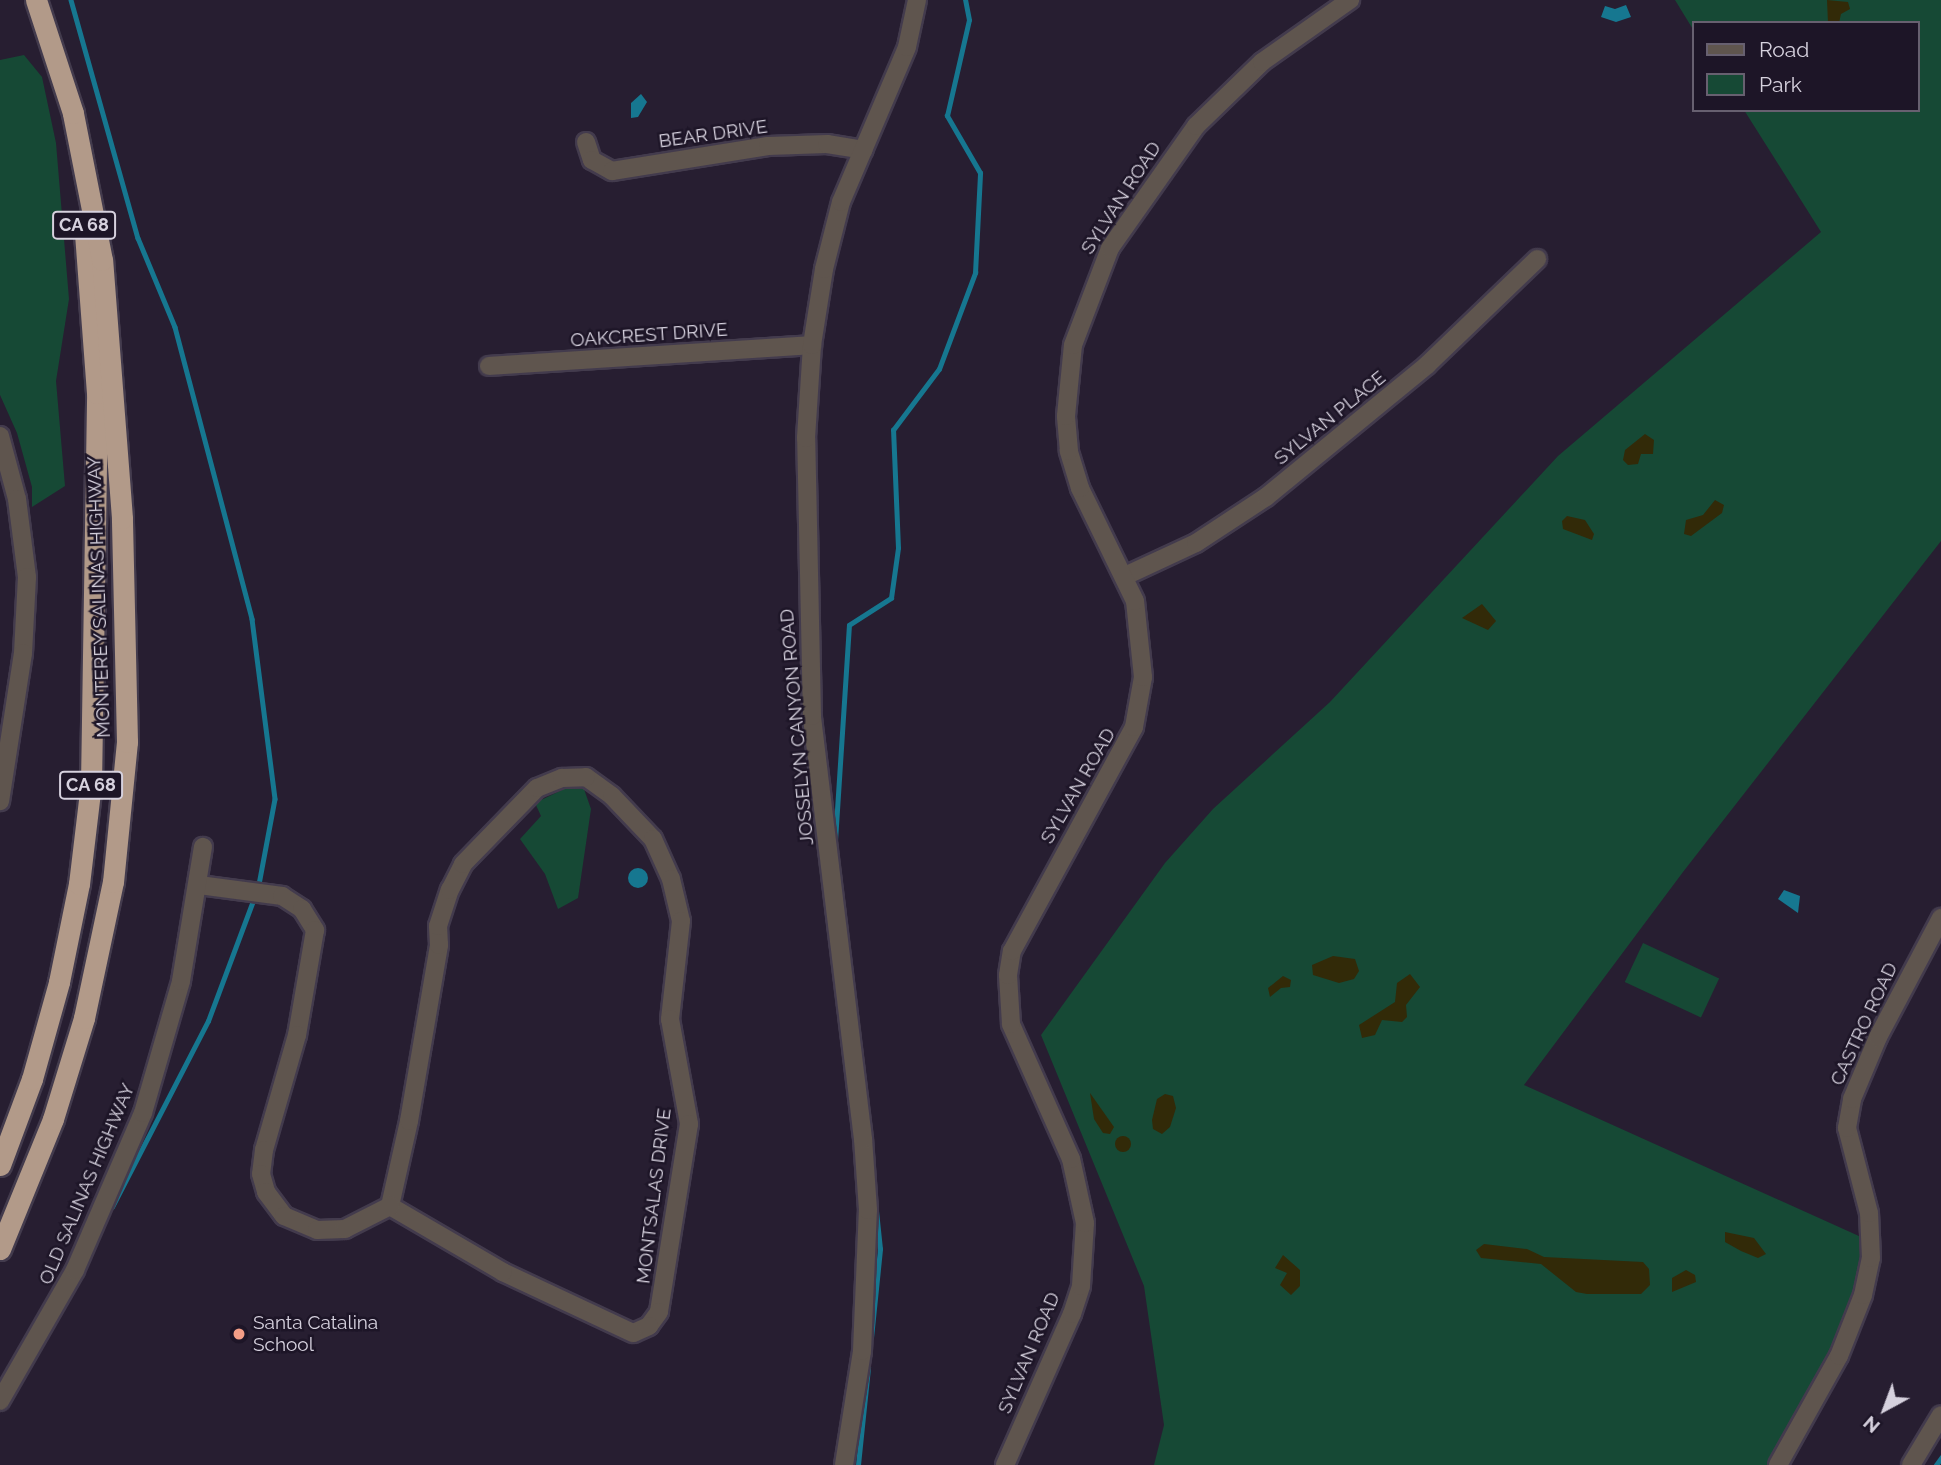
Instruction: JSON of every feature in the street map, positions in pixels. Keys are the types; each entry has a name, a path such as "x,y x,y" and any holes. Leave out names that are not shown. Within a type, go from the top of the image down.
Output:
{"highway":[{"name":"MONTEREY SALINAS HIGHWAY","path":"0,1248 49,1130 84,1018 113,882 126,766 122,519 102,260 76,124 36,0"},
{"name":"MONTEREY SALINAS HIGHWAY","path":"0,1165 38,1058 66,950 84,850 94,737 97,393 81,193 54,58"}],"street":[{"name":"JOSSELYN CANYON ROAD","path":"844,1465 862,1351 867,1209 810,678 804,485 812,345 824,269 841,202 907,47 917,0"},
{"name":"SYLVAN ROAD","path":"1005,1465 1072,1314 1080,1286 1085,1223 1063,1137 1011,1024 1007,975 1012,951 1135,727 1142,690 1139,618 1125,576 1080,488 1069,451 1069,376 1081,315 1110,248 1196,126 1262,62 1350,0"},
{"name":"BEAR DRIVE","path":"586,142 592,160 612,170 768,146 827,144 864,150"},
{"name":"SYLVAN PLACE","path":"1125,576 1196,543 1266,497 1427,365 1537,259"},
{"name":"OAKCREST DRIVE","path":"489,366 812,345"},
{"path":"0,436 18,499 27,577 23,653 0,801"},
{"name":"MONTSALAS DRIVE","path":"562,778 595,781 653,839 671,879 681,921 670,1019 689,1124 659,1312 649,1326 626,1333 503,1272 390,1206 410,1121 438,926 456,876 489,835 537,788 562,778"},
{"name":"OLD SALINAS HIGHWAY","path":"0,1401 60,1301 135,1134 173,1015 199,885 203,847"},
{"path":"199,885 282,896 302,909 315,930 297,1035 261,1162 272,1202 292,1222 331,1231 390,1206"},
{"name":"CASTRO ROAD","path":"1778,1465 1839,1356 1863,1296 1871,1258 1869,1213 1848,1136 1852,1099 1878,1037 1941,918"},
{"path":"1911,1465 1941,1415"}],"green space":[{"path":"1675,0 1941,0 1941,541 1683,872 1524,1085 1870,1241 1863,1295 1778,1465 1154,1465 1164,1425 1144,1286 1041,1035 1165,863 1213,809 1330,702 1558,456 1821,232 1745,112 1920,112 1920,21 1692,21 1692,28"},
{"path":"24,55 42,77 56,143 69,299 56,381 65,486 32,507 32,487 17,433 0,395 0,60"},
{"path":"566,788 584,789 591,809 578,898 558,909 545,874 520,839 541,816 535,803"},
{"path":"1643,943 1719,978 1701,1017 1625,982"}],"sand":[{"path":"1827,0 1848,2 1850,9 1841,14 1839,21 1828,21"},
{"path":"1645,434 1654,440 1653,454 1641,454 1638,464 1628,465 1623,460 1625,450"},
{"path":"1715,500 1724,505 1722,513 1691,536 1684,534 1686,520 1703,515"},
{"path":"1567,516 1585,520 1594,534 1592,540 1563,529 1562,521"},
{"path":"1482,604 1496,621 1488,630 1462,618"},
{"path":"1333,956 1355,959 1359,971 1354,979 1339,983 1313,975 1312,965"},
{"path":"1410,974 1420,987 1406,1005 1407,1017 1402,1022 1382,1020 1375,1035 1362,1038 1359,1025 1395,1002 1397,983"},
{"path":"1283,976 1291,980 1290,987 1281,988 1270,997 1268,988"},
{"path":"1090,1093 1114,1127 1110,1134 1103,1133 1094,1119"},
{"path":"1165,1094 1173,1096 1176,1108 1170,1127 1162,1134 1153,1129 1152,1120 1157,1099"},
{"path":"1120,1136 1126,1136 1131,1144 1129,1150 1120,1152 1115,1147 1115,1141"},
{"path":"1725,1232 1754,1238 1766,1254 1758,1258 1741,1251 1725,1242"},
{"path":"1484,1244 1527,1249 1544,1257 1643,1262 1649,1269 1650,1285 1641,1294 1576,1292 1541,1264 1481,1258 1476,1250"},
{"path":"1283,1255 1300,1270 1300,1286 1291,1295 1280,1285 1287,1273 1275,1268"},
{"path":"1686,1270 1695,1275 1696,1282 1672,1292 1672,1278"}],"water":[{"path":"1626,5 1631,17 1616,22 1601,17 1605,6 1615,9"},
{"path":"641,94 647,102 638,117 631,118 631,103"},
{"path":"638,868 645,871 648,878 645,885 638,888 631,885 628,878 631,871"},
{"path":"1784,890 1800,896 1798,913 1778,899"}],"waterway":[{"path":"71,0 138,238 175,327 252,619 275,799 258,890"},
{"path":"835,841 849,625 891,598 898,548 893,430 939,369 975,273 980,173 947,116 969,20 965,0"},
{"path":"112,1207 208,1021 254,898"},
{"path":"871,1338 880,1249 876,1211"},
{"path":"858,1465 868,1368"},
{"path":"1936,1465 1941,1458"}],"place":[{"name":"Santa Catalina School","path":"239,1334"}]}
